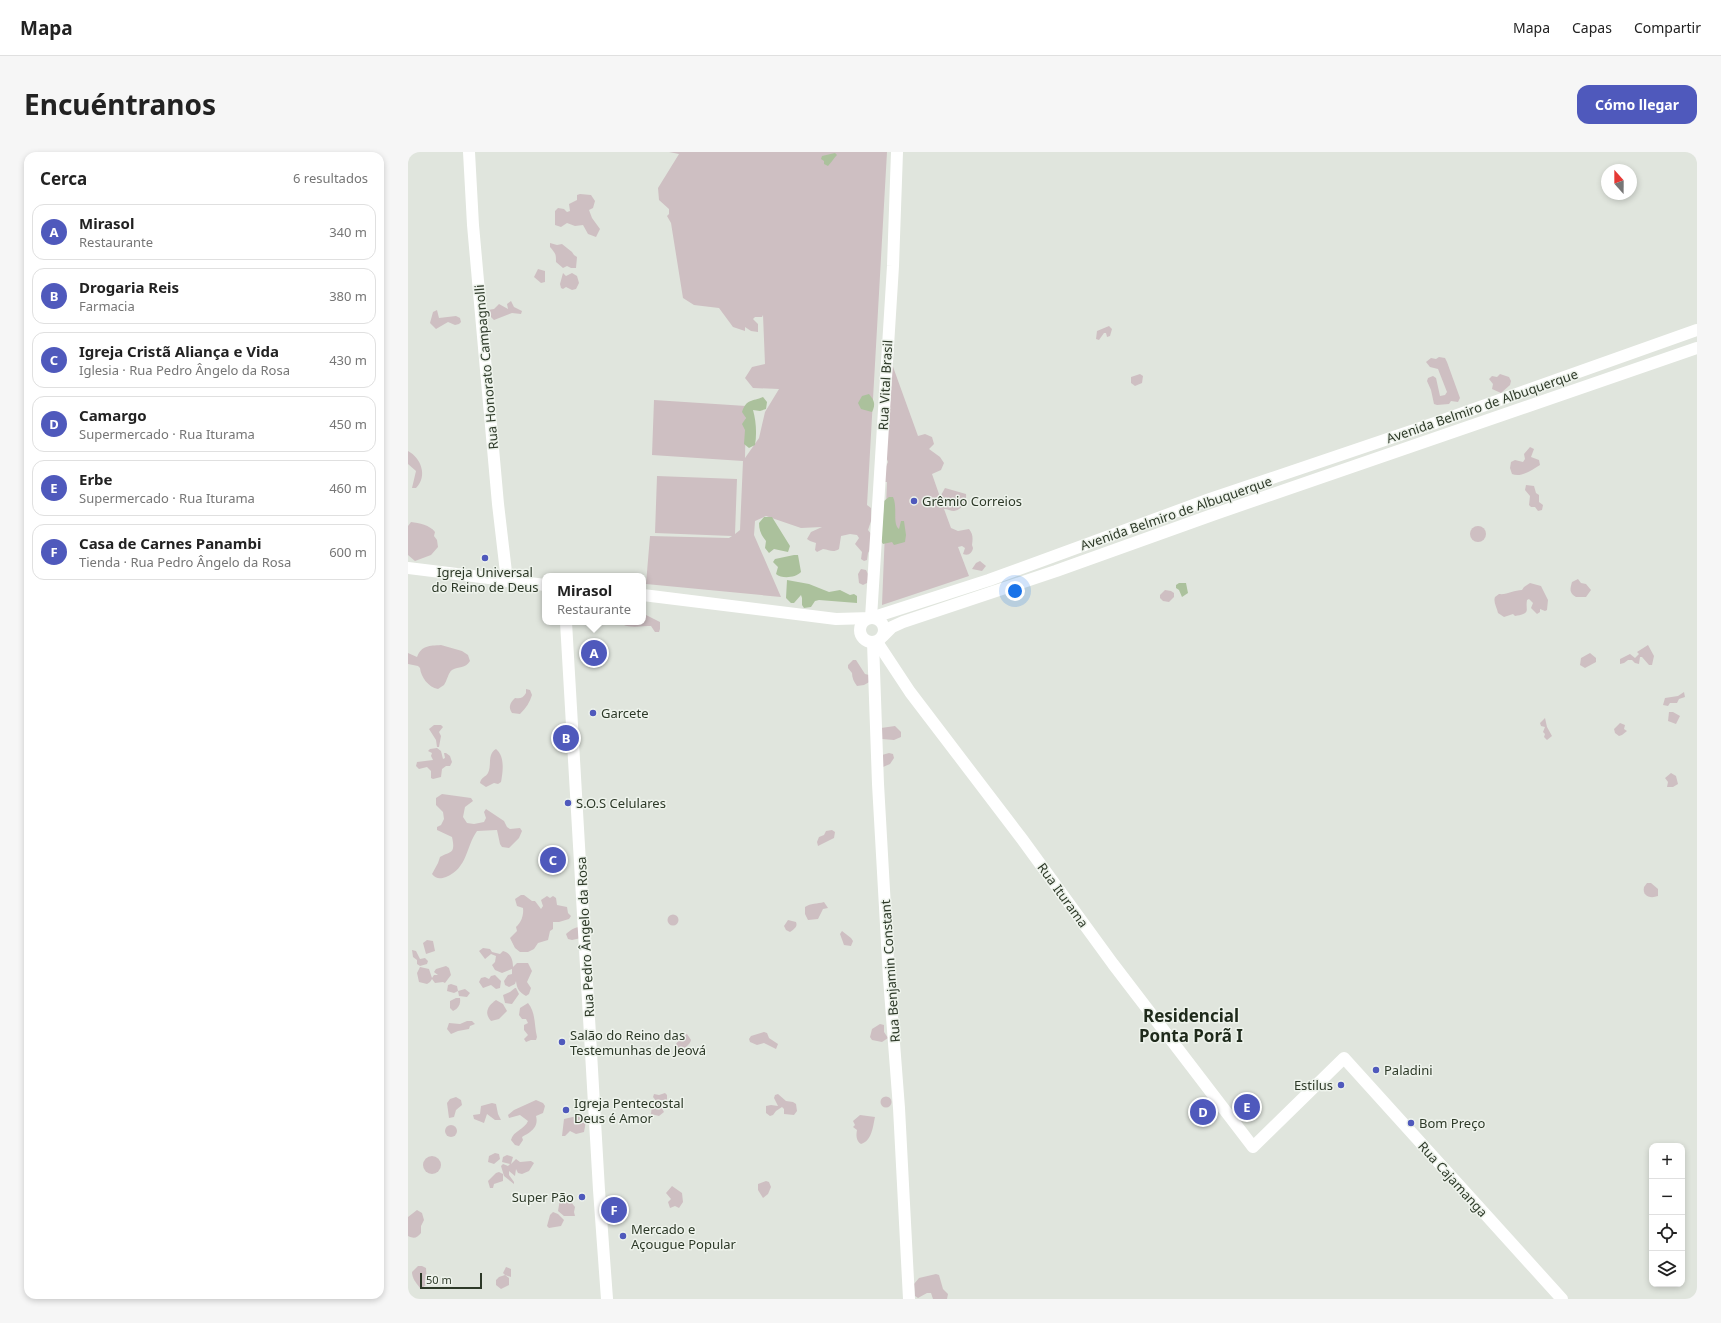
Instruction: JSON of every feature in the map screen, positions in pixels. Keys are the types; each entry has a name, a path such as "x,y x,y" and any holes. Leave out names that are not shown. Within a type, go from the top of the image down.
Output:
{"main road":[{"name":"Rua Honorato Campagnolli","path":"469,152 473,225 498,504 507,581"},
{"name":"Rua Vital Brasil","path":"871,618 893,266 898,152"},
{"name":"Avenida Belmiro de Albuquerque","path":"646,595 836,619 871,618 990,580 1210,499 1432,424 1697,330"},
{"name":"Avenida Belmiro de Albuquerque","path":"878,640 892,628 903,622 1056,571 1697,348"},
{"path":"408,568 542,585"},
{"path":"836,619 869,642 878,640 885,630 882,622 871,618 865,620 861,626 862,636"},
{"name":"Rua Pedro Ângelo da Rosa","path":"566,625 599,1190 607,1299"},
{"name":"Rua Iturama","path":"878,640 910,692 1034,854 1047,875 1073,908 1113,964 1253,1147 1344,1058"},
{"name":"Rua Benjamin Constant","path":"878,640 878,784 886,931 900,1108 909,1299"},
{"name":"Rua Cajamanga","path":"1344,1058 1562,1299"}],"shaded area":[{"path":"669,152 887,152 867,505 871,508 871,521 868,530 872,535 872,546 868,553 867,560 864,561 861,559 862,552 855,544 859,538 857,535 850,534 841,536 839,549 831,551 823,549 817,552 815,550 816,543 807,539 811,532 822,527 801,528 766,516 755,521 754,535 781,597 646,584 650,536 729,538 732,536 655,533 657,476 737,479 735,534 740,530 743,461 652,455 654,400 746,406 745,458 759,438 765,412 779,389 753,388 745,378 752,367 765,364 763,315 762,317 755,317 753,319 758,324 758,332 751,331 745,327 745,331 733,327 719,308 694,305 683,298 671,223 667,216 669,214 669,209 659,200 658,188 679,154"},
{"path":"835,153 837,155 828,166 824,164 824,161 821,159 822,156"},
{"path":"577,195 591,195 595,201 593,208 589,210 592,218 600,229 596,237 588,234 583,225 575,226 567,223 561,227 555,225 555,211 558,208 564,209 567,212 570,211 569,204 577,200"},
{"path":"550,243 557,245 562,244 572,252 577,257 576,268 567,266 563,268 556,262 556,257 550,247"},
{"path":"538,269 545,271 545,282 541,283 534,277"},
{"path":"563,273 566,276 572,273 577,276 579,283 576,289 572,290 566,287 563,289 561,288 560,284"},
{"path":"511,301 514,307 522,311 521,314 512,313 494,320 488,314 488,310 494,309 499,304 508,309 507,304"},
{"path":"437,310 439,318 456,316 460,318 461,322 455,325 448,322 436,329 430,323 433,312"},
{"path":"1109,326 1112,329 1110,336 1107,337 1106,333 1104,333 1099,340 1096,339 1097,331"},
{"path":"1439,357 1445,358 1447,362 1460,398 1458,402 1451,401 1449,404 1434,404 1431,390 1427,381 1428,378 1433,376 1436,378 1440,396 1445,395 1447,392 1438,369 1430,367 1426,362 1431,358 1436,359"},
{"name":"Grêmio Correios","path":"892,364 918,436 925,434 932,437 934,444 929,449 940,457 944,463 941,470 932,474 940,497 945,488 966,494 965,502 962,507 954,511 944,509 951,528 958,531 969,529 973,540 973,548 970,554 965,555 963,554 965,548 962,546 958,547 969,576 882,605 887,482 884,482 882,475 888,462 883,449"},
{"path":"1140,374 1143,376 1142,383 1135,386 1131,383 1131,377"},
{"path":"1500,374 1509,377 1511,381 1510,385 1501,393 1492,389 1493,384 1489,379 1492,376 1497,377"},
{"path":"869,394 874,402 872,412 861,409 858,403 862,396"},
{"path":"763,397 767,402 766,409 760,411 753,410 756,427 756,441 755,445 749,448 744,444 745,430 742,424 746,418 742,412 748,402"},
{"path":"1530,447 1534,449 1531,457 1539,460 1540,465 1523,474 1512,474 1510,468 1511,462 1515,460 1523,462 1525,459 1524,454"},
{"path":"408,451 413,454 421,468 422,478 416,488 412,488 416,471 408,464"},
{"path":"1526,485 1534,486 1536,493 1539,495 1539,502 1543,505 1542,510 1538,511 1535,507 1531,507 1529,505 1530,496 1525,490"},
{"path":"889,497 893,497 897,526 899,529 901,521 904,521 906,535 905,542 894,545 892,542 883,544 881,541 884,501"},
{"path":"764,517 772,517 790,546 788,552 774,549 769,553 765,548 766,541 759,528 759,523"},
{"path":"411,522 424,525 433,530 435,532 434,536 437,540 438,547 431,555 415,561 408,555 408,526"},
{"path":"1475,526 1481,526 1486,531 1484,540 1481,542 1475,542 1470,537 1470,531"},
{"path":"798,555 801,572 795,576 788,577 782,577 776,574 778,567 773,562 775,559"},
{"path":"980,561 986,566 982,571 972,569 976,563"},
{"path":"861,569 866,570 869,576 867,583 863,585 859,583 858,574"},
{"path":"1578,579 1581,583 1586,584 1591,590 1586,597 1576,597 1571,592 1572,582"},
{"path":"787,580 809,584 829,592 840,590 850,595 854,594 857,596 857,603 819,600 815,601 811,607 804,608 802,605 801,595 794,603 791,603 786,598"},
{"path":"1179,583 1186,583 1188,593 1182,597 1179,590 1176,588 1176,585"},
{"path":"1530,583 1541,586 1548,600 1547,610 1545,611 1540,609 1540,612 1537,614 1531,608 1533,603 1529,599 1527,600 1527,611 1524,614 1515,616 1513,614 1504,617 1498,613 1495,597 1499,594 1522,590"},
{"path":"1165,590 1174,593 1174,597 1169,602 1163,601 1160,598 1160,595"},
{"path":"646,615 660,622 659,632 655,632 651,626 624,625 646,625"},
{"path":"441,645 462,651 468,655 470,661 464,666 452,670 449,673 444,685 438,689 431,686 426,681 418,666 408,664 408,653 417,657 424,648"},
{"path":"1648,645 1654,656 1652,665 1649,665 1642,657 1640,657 1639,664 1632,660 1628,660 1620,664 1620,659 1630,654 1635,658 1639,654 1637,652"},
{"path":"1590,653 1596,658 1596,662 1585,668 1580,665 1581,658"},
{"path":"853,660 856,660 865,674 869,675 871,681 864,685 857,686 853,680 852,673 848,668 848,665"},
{"path":"526,689 530,690 532,695 529,703 520,714 512,713 510,709 511,703 515,698 524,696"},
{"path":"1684,692 1685,697 1679,699 1677,703 1670,703 1668,706 1663,705 1665,698 1678,696"},
{"path":"1669,712 1673,712 1680,716 1676,724 1668,721"},
{"path":"1545,718 1547,727 1552,736 1547,740 1544,737 1545,734 1543,732 1545,727 1541,726 1540,723"},
{"path":"1620,723 1625,725 1624,729 1627,731 1619,736 1615,733 1614,729"},
{"path":"434,725 441,725 443,727 439,732 441,736 439,747 437,747 436,740 429,729"},
{"path":"895,726 901,732 901,737 894,740 882,739 881,728"},
{"path":"437,748 441,751 443,759 445,758 444,753 446,753 450,756 452,762 450,766 446,766 442,769 441,777 433,779 431,778 431,771 427,767 419,769 416,766 417,762 433,760 431,756 432,753 428,751 430,749"},
{"path":"496,749 502,760 503,769 501,782 498,784 494,783 486,787 480,783 481,779 488,773 493,751"},
{"path":"889,753 893,754 894,758 890,764 883,767 882,755"},
{"path":"1671,773 1676,776 1678,784 1673,787 1667,787 1668,782 1665,778"},
{"path":"442,794 471,798 473,801 465,807 463,817 467,823 474,824 484,822 486,818 484,812 486,809 504,821 510,829 520,828 522,831 519,838 509,848 502,847 497,830 477,831 459,868 446,877 435,877 432,874 440,857 453,850 452,837 437,830 437,827 441,825 444,819 443,812 436,805 436,798"},
{"path":"832,830 835,832 834,838 818,846 817,842 819,837 824,835 826,831"},
{"path":"1647,883 1651,883 1658,889 1658,896 1650,897 1645,895 1644,887"},
{"path":"521,895 535,901 541,909 543,906 541,900 547,896 550,898 553,896 556,898 557,905 567,907 568,913 571,916 569,919 553,922 553,929 550,931 548,940 538,943 534,949 528,952 520,952 515,948 510,938 517,931 516,927 523,916 523,908 517,906 515,899"},
{"path":"824,902 828,908 823,909 818,919 808,920 805,914 805,907"},
{"path":"673,914 677,916 679,920 677,924 673,926 669,924 667,920 669,916"},
{"path":"788,920 796,922 795,928 790,932 786,930 784,926"},
{"path":"581,927 581,938 572,940 568,939 566,934 574,928"},
{"path":"842,931 853,941 851,946 844,945 840,934"},
{"path":"427,940 433,941 435,951 426,954 423,943"},
{"path":"483,948 490,949 492,952 500,954 503,951 508,953 512,959 513,967 517,963 528,963 532,971 527,982 531,988 529,994 526,996 520,992 516,981 515,984 509,987 505,985 504,981 508,975 512,974 512,969 502,973 495,970 492,965 495,962 496,956 491,954 485,959 479,951"},
{"path":"412,950 416,951 420,959 425,958 428,961 427,964 420,966 417,964 417,960 413,957"},
{"path":"446,966 449,968 451,975 445,983 435,983 432,979 427,984 419,982 417,973 420,967 429,969 432,978 434,975 438,975 434,972 436,969"},
{"path":"495,975 501,981 500,988 496,989 491,985 483,988 479,982 481,978 485,977 489,979 491,976"},
{"path":"451,984 457,986 458,991 454,993 447,991 448,985"},
{"path":"515,988 519,994 512,1004 505,1003 503,995"},
{"path":"465,989 470,993 467,997 459,996 458,991"},
{"path":"460,998 460,1004 458,1008 453,1011 450,1008 450,1001"},
{"path":"496,1000 503,1004 507,1011 499,1019 491,1021 487,1015 487,1012 489,1006"},
{"path":"528,1003 534,1015 537,1037 536,1040 526,1042 524,1039 528,1035 524,1030 524,1025 528,1023 526,1019 522,1019 519,1015 520,1008"},
{"path":"467,1021 472,1021 475,1024 470,1026 469,1029 451,1034 447,1029 449,1023 460,1024"},
{"path":"880,1024 884,1025 884,1032 888,1038 882,1042 872,1040 870,1037 872,1029"},
{"path":"764,1032 767,1033 769,1038 778,1044 776,1049 764,1043 757,1045 750,1042 749,1039 751,1036"},
{"path":"687,1034 691,1040 689,1044 679,1049 676,1044 683,1035"},
{"path":"665,1093 667,1095 667,1100 660,1100 659,1103 664,1112 659,1116 651,1114 652,1105 657,1102 653,1097 654,1094 659,1095"},
{"path":"778,1094 786,1101 796,1104 797,1111 794,1115 784,1114 784,1109 782,1107 773,1115 770,1116 766,1113 766,1106 778,1106 774,1098 775,1095"},
{"path":"886,1096 890,1098 892,1102 890,1106 886,1108 882,1106 880,1102 882,1098"},
{"path":"456,1097 461,1100 462,1105 456,1110 454,1117 449,1118 447,1103 450,1099"},
{"path":"536,1100 543,1103 545,1106 543,1113 536,1116 537,1120 534,1129 522,1137 523,1140 519,1146 515,1145 511,1140 512,1137 528,1121 520,1115 509,1118 508,1115 514,1110"},
{"path":"492,1103 496,1104 501,1120 495,1120 487,1114 484,1123 474,1119 473,1115 480,1114 481,1106"},
{"path":"860,1115 875,1117 870,1137 861,1144 857,1138 857,1130 853,1127 855,1125 853,1121"},
{"path":"583,1116 585,1120 584,1132 576,1134 570,1131 565,1136 562,1136 564,1119"},
{"path":"449,1125 453,1125 457,1131 453,1137 449,1137 445,1133 445,1129"},
{"path":"495,1153 499,1154 500,1159 494,1164 488,1162 489,1156"},
{"path":"507,1155 513,1157 511,1164 516,1159 520,1162 531,1161 534,1163 529,1171 522,1174 518,1173 516,1169 515,1176 509,1171 509,1175 514,1184 504,1176 501,1166 503,1164 508,1166 510,1164 502,1162 503,1157"},
{"path":"432,1156 438,1159 441,1165 438,1171 432,1174 426,1171 423,1165 426,1159"},
{"path":"499,1172 503,1174 503,1181 494,1184 493,1188 490,1188 488,1181"},
{"path":"766,1181 769,1182 771,1187 768,1194 763,1198 758,1190 758,1184"},
{"path":"672,1186 682,1193 683,1202 679,1208 675,1206 670,1208 668,1202 671,1199 666,1193"},
{"path":"560,1192 566,1193 564,1196 575,1207 575,1216 564,1216 558,1211 560,1199 558,1195"},
{"path":"417,1210 422,1213 424,1220 421,1226 421,1233 417,1237 412,1238 408,1236 408,1217"},
{"path":"553,1212 558,1214 564,1220 561,1226 549,1228 547,1226 550,1215"},
{"path":"418,1266 426,1268 427,1284 422,1288 420,1288 417,1284 412,1274"},
{"path":"506,1267 511,1269 511,1277 503,1273"},
{"path":"936,1274 939,1275 943,1289 948,1294 947,1299 933,1299 931,1293 927,1293 918,1298 915,1296 914,1284 919,1278"},
{"path":"505,1275 509,1278 509,1285 501,1289 496,1285 496,1280"}],"place":[{"name":"Grêmio Correios","path":"914,501"},
{"name":"Igreja Universal do Reino de Deus","path":"485,558"},
{"name":"Mirasol","path":"594,653"},
{"name":"Garcete","path":"593,713"},
{"name":"Drogaria Reis","path":"566,738"},
{"name":"S.O.S Celulares","path":"568,803"},
{"name":"Igreja Cristã Aliança e Vida","path":"553,860"},
{"name":"Salão do Reino das Testemunhas de Jeová","path":"562,1042"},
{"name":"Paladini","path":"1376,1070"},
{"name":"Estilus","path":"1341,1085"},
{"name":"Erbe","path":"1247,1107"},
{"name":"Igreja Pentecostal Deus é Amor","path":"566,1110"},
{"name":"Camargo","path":"1203,1112"},
{"name":"Bom Preço","path":"1411,1123"},
{"name":"Super Pão","path":"582,1197"},
{"name":"Casa de Carnes Panambi","path":"614,1210"},
{"name":"Mercado e Açougue Popular","path":"623,1236"}],"district":[{"name":"Residencial Ponta Porã I","path":"1191,1026"}]}
